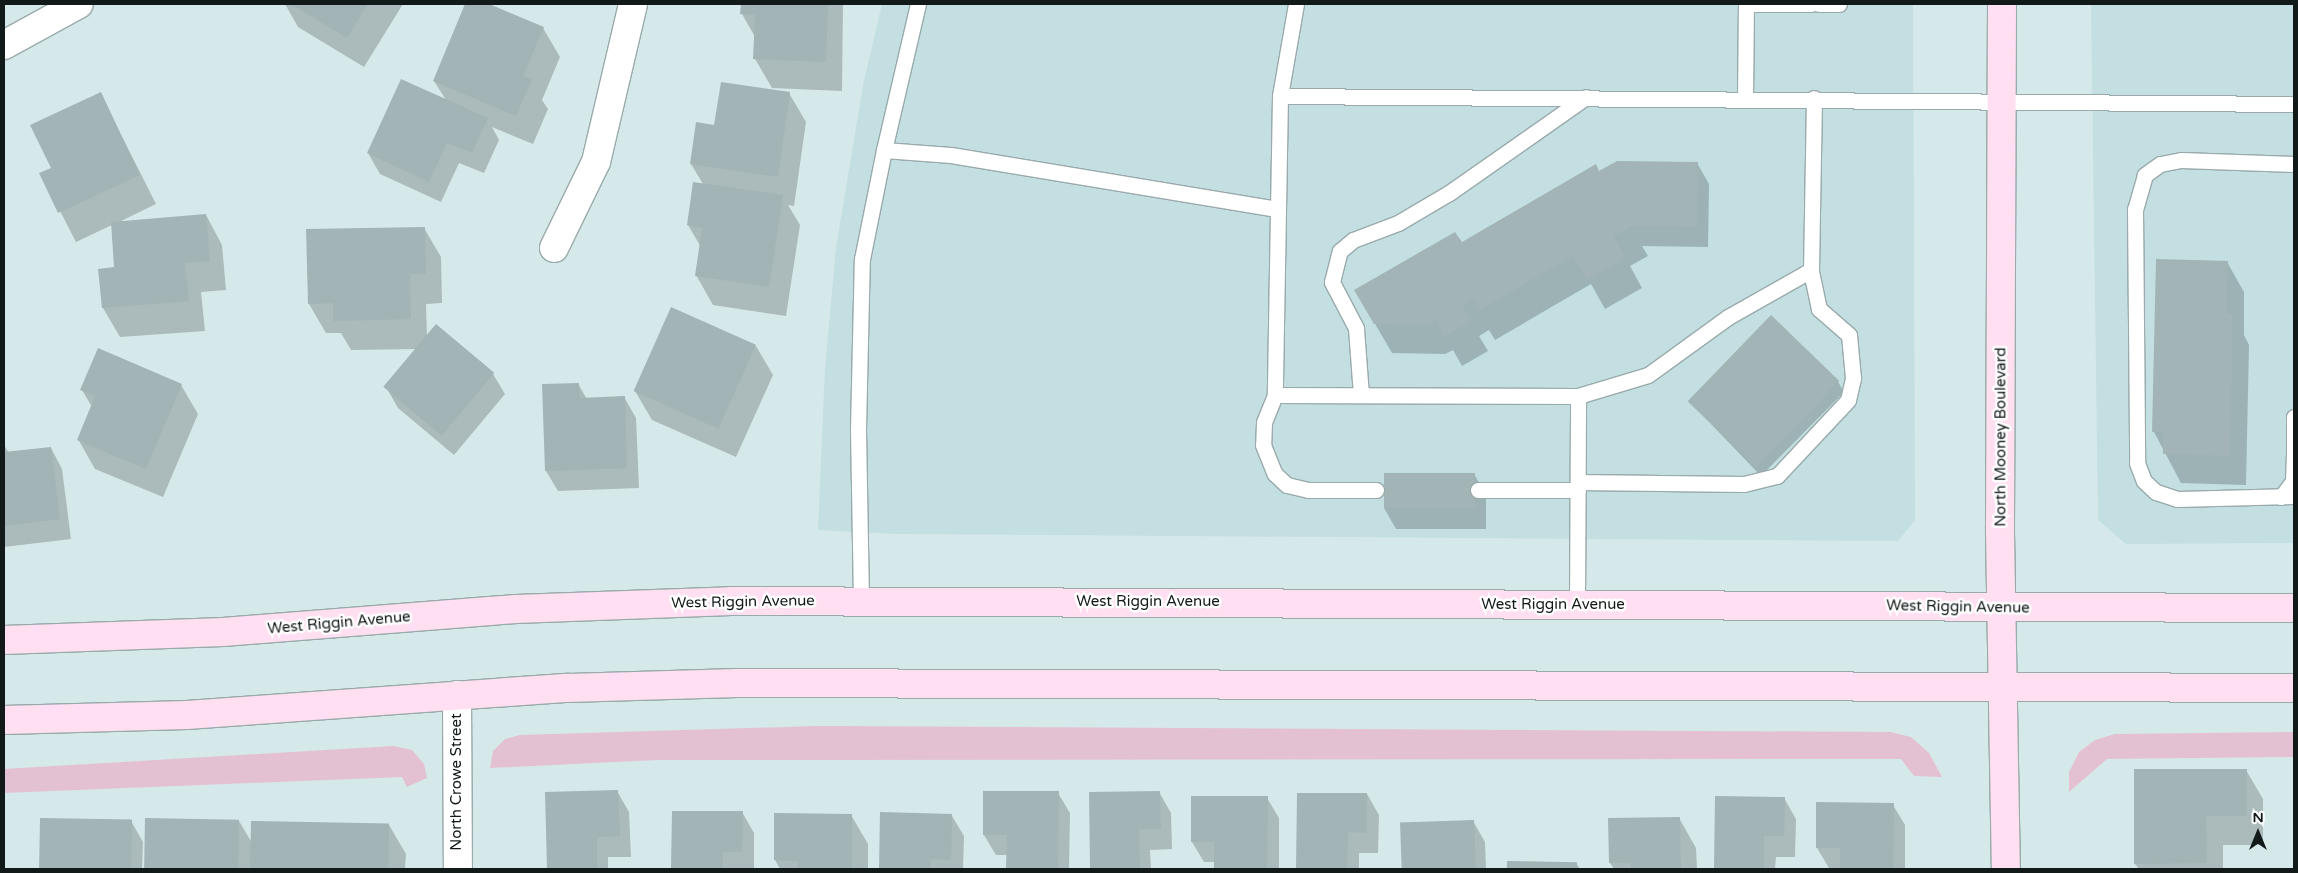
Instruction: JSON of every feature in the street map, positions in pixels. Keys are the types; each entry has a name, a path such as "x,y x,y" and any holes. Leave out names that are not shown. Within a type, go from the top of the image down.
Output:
{"main road":[{"name":"North Mooney Boulevard","path":"2002,4 2002,608 2006,869"},
{"name":"West Riggin Avenue","path":"4,640 223,632 604,605 862,601 2294,608"},
{"path":"4,720 187,715 457,696 737,683 2003,685 2294,688"}],"street":[{"path":"4,45 79,4"},
{"path":"554,248 596,162 633,4"},
{"name":"North Crowe Street","path":"457,696 458,869"}],"lane":[{"path":"862,601 858,429 862,259 884,150 918,4"},
{"path":"1296,4 1280,96 1276,209 1275,395 1264,422 1264,445 1275,474 1287,485 1308,490 1376,490"},
{"path":"1745,98 1746,4"},
{"path":"1752,4 1811,4"},
{"path":"1819,4 1839,4"},
{"path":"1280,96 1814,98 2294,104"},
{"path":"1361,395 1356,328 1332,282 1340,250 1353,240 1398,223 1449,193 1586,97"},
{"path":"1478,490 1578,486 1744,484 1777,476 1848,400 1853,378 1848,335 1819,309 1811,270 1814,98"},
{"path":"884,150 952,155 1276,209"},
{"path":"2294,164 2181,160 2160,164 2146,175 2135,209 2137,463 2144,481 2156,492 2177,499 2288,497 2293,481 2294,417"},
{"path":"1275,395 1578,396 1648,375 1728,317 1811,270"},
{"path":"1577,605 1578,396"}],"shaded area":[{"path":"882,4 1913,4 1915,520 1898,541 895,534 818,530 825,369 836,247 863,85"},
{"path":"2091,4 2294,4 2294,543 2126,544 2098,520"},
{"path":"817,726 1890,732 1911,737 1929,753 1942,777 1914,776 1901,759 657,760 490,768 493,751 505,739 520,735"},
{"path":"2294,732 2294,757 2107,759 2069,792 2069,772 2079,752 2095,740 2115,734"},
{"path":"393,746 412,750 424,764 427,778 407,787 402,777 4,793 4,769"}],"building":[{"path":"291,4 368,4 347,38"},
{"path":"465,4 489,4 544,27 523,76 532,79 516,116 433,81"},
{"path":"741,4 828,4 826,62 753,59 755,15 740,14"},
{"path":"401,79 488,118 472,153 447,143 429,182 367,153"},
{"path":"721,82 790,92 778,177 690,164 696,122 714,125"},
{"path":"101,92 140,175 58,213 39,173 51,168 30,125"},
{"path":"1617,161 1698,162 1697,227 1632,226 1614,236 1626,258 1587,280 1573,256 1477,312 1474,299 1463,306 1472,321 1444,337 1435,321 1428,325 1374,324 1354,290 1455,232 1462,242 1596,164 1599,171"},
{"path":"693,182 783,195 769,287 695,276 702,228 687,225"},
{"path":"206,214 210,261 185,263 189,301 102,308 98,269 114,267 111,222"},
{"path":"425,227 426,274 410,274 411,319 333,321 333,303 308,304 306,229"},
{"path":"2156,259 2228,261 2227,314 2233,314 2230,456 2163,454 2163,432 2152,432"},
{"path":"671,307 756,345 719,429 634,391"},
{"path":"1771,315 1839,381 1756,467 1688,401"},
{"path":"436,324 494,373 442,436 383,387"},
{"path":"98,348 182,384 146,469 77,440 95,396 80,390"},
{"path":"579,383 580,398 625,396 627,468 545,471 542,384"},
{"path":"51,447 60,519 4,526 4,452"},
{"path":"1384,473 1475,473 1475,508 1384,508"},
{"path":"2134,769 2247,769 2247,816 2206,816 2207,863 2134,864"},
{"path":"618,790 620,836 597,837 597,869 547,869 545,792"},
{"path":"983,791 1059,791 1058,869 1006,869 1007,835 983,835"},
{"path":"1160,791 1161,829 1139,829 1140,869 1090,869 1089,792"},
{"path":"1297,793 1367,793 1367,833 1348,832 1347,869 1296,869"},
{"path":"1191,796 1268,796 1267,869 1214,869 1214,842 1191,842"},
{"path":"1715,796 1785,797 1784,836 1764,836 1764,869 1714,869"},
{"path":"1816,802 1894,803 1893,869 1840,869 1840,848 1816,848"},
{"path":"672,811 743,811 742,852 723,852 723,869 671,869"},
{"path":"880,812 952,814 951,860 931,859 930,869 879,869"},
{"path":"774,813 852,814 852,869 797,869 798,861 774,860"},
{"path":"1680,817 1681,869 1631,869 1631,863 1609,863 1608,818"},
{"path":"40,818 132,820 131,869 39,869"},
{"path":"145,818 239,820 238,869 144,868"},
{"path":"1474,820 1476,869 1402,869 1400,823"},
{"path":"251,821 389,823 388,869 250,869"},
{"path":"1507,861 1577,862 1577,869 1507,869"}]}
